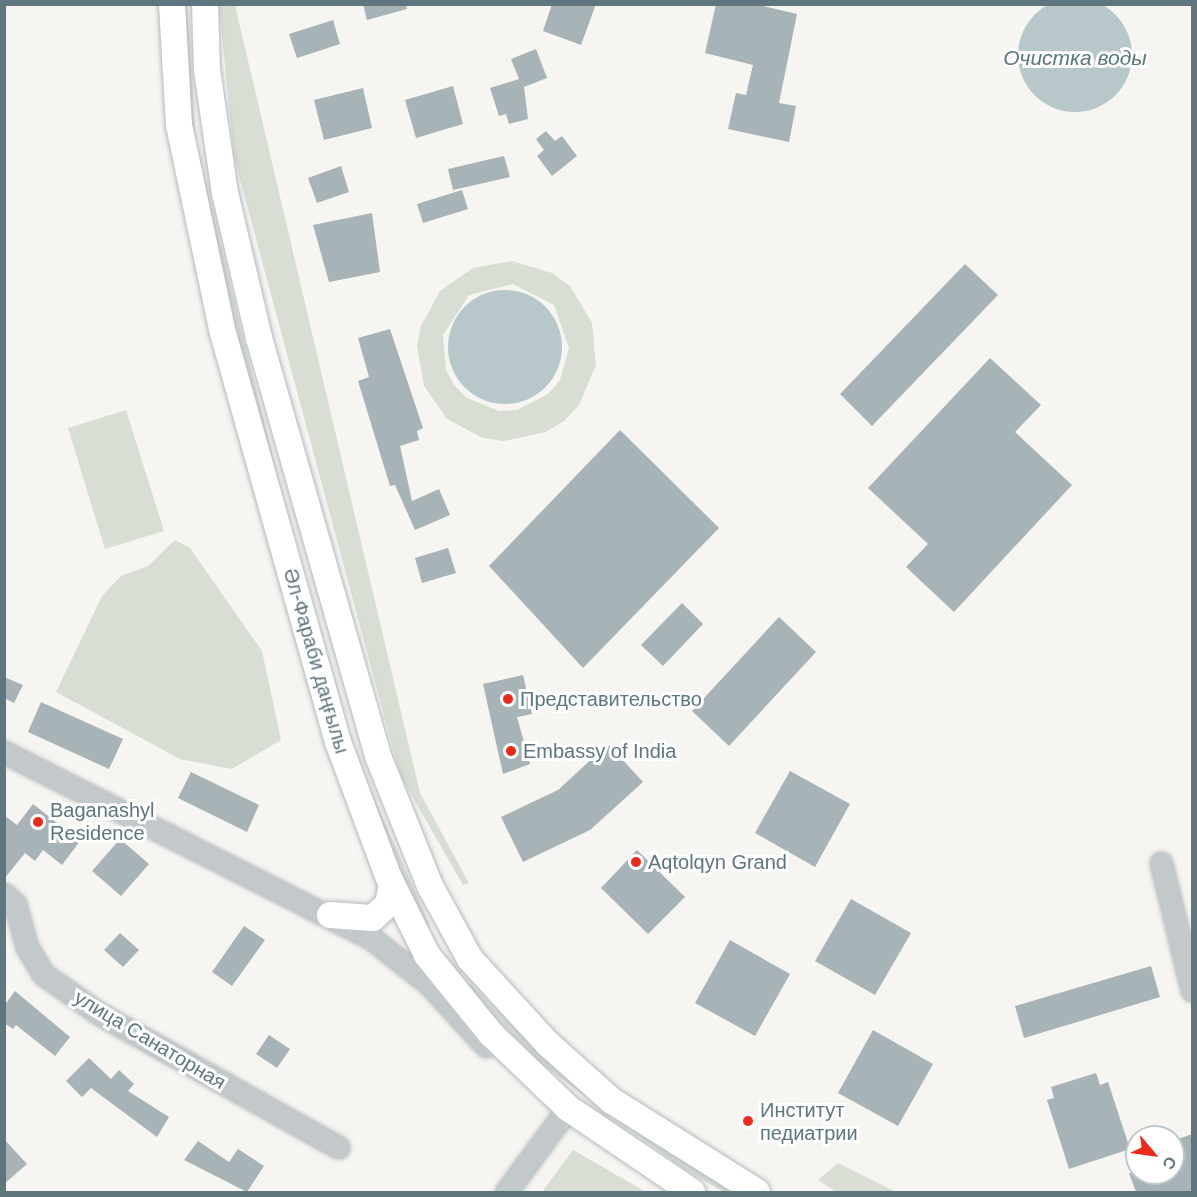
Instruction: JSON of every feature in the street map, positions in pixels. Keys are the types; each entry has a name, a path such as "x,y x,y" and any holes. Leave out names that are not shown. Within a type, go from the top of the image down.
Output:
{"main road":[{"name":"Әл-Фараби даңғылы","path":"172,4 179,125 224,333 338,742 392,884 449,988 568,1108 692,1192"},
{"path":"205,4 207,70 225,193 257,327 358,690 406,831 449,923 500,996 612,1101 757,1192"},
{"path":"330,915 373,918 388,904 392,884"}],"street":[{"path":"4,752 330,915 398,956 487,1047 568,1108 506,1192"},
{"path":"1161,862 1192,990"},
{"name":"улица Санаторная","path":"4,894 15,904 27,947 43,974 100,1014 338,1147"}],"shaded area":[{"path":"178,5 187,5 196,146 300,566 356,757 430,925 425,929 349,758 253,420 188,149"},
{"path":"219,5 235,5 420,793 469,883 463,885 400,775 234,157"},
{"path":"512,261 552,273 570,286 592,323 596,365 579,405 564,421 546,432 504,441 483,438 447,419 424,386 417,346 421,326 440,291 473,268","holes":["513,284 554,305 569,348 560,380 548,394 517,410 499,411 467,398 454,385 446,370 443,335 469,295"]},
{"path":"126,410 164,531 105,549 68,428"},
{"path":"175,540 190,548 262,651 281,740 232,769 180,759 56,692 102,596 121,576 148,566"},
{"path":"471,984 549,1062 683,1161 736,1192 724,1192 681,1167 543,1065 464,987"},
{"path":"573,1150 646,1192 542,1192"},
{"path":"838,1163 896,1192 836,1192 818,1180"}],"water":[{"name":"Очистка воды","path":"1075,-2 1097,2 1116,14 1128,33 1132,55 1128,77 1116,96 1097,108 1075,112 1053,108 1034,96 1022,77 1018,55 1022,33 1034,14 1053,2"},
{"path":"505,290 527,294 546,306 558,325 562,347 558,369 546,388 527,400 505,404 483,400 464,388 452,369 448,347 452,325 464,306 483,294"}],"building":[{"path":"363,4 406,4 407,9 367,20"},
{"path":"552,4 596,4 581,45 543,31"},
{"path":"716,4 754,4 797,14 779,103 796,106 789,142 728,129 736,93 746,95 753,65 705,53"},
{"path":"333,20 340,44 297,58 289,34"},
{"path":"536,49 547,78 524,87 528,119 509,124 506,114 499,116 490,88 519,79 511,59"},
{"path":"453,86 463,124 416,138 405,100"},
{"path":"363,88 372,128 324,140 314,100"},
{"path":"546,131 555,141 562,136 577,156 552,176 537,156 544,150 536,139"},
{"path":"504,156 510,177 453,190 448,169"},
{"path":"341,166 349,192 317,203 308,178"},
{"path":"462,190 468,209 423,223 417,204"},
{"path":"372,213 380,272 329,282 313,225"},
{"path":"965,264 998,295 872,426 840,394"},
{"path":"390,329 423,428 417,431 419,440 400,446 412,501 439,489 450,515 415,530 395,485 390,486 358,381 369,377 358,338"},
{"path":"990,358 1041,405 1015,432 1072,485 954,612 906,567 928,544 868,488"},
{"path":"620,430 719,528 583,668 489,566"},
{"path":"448,548 456,573 422,583 415,558"},
{"path":"682,603 703,624 663,666 641,645"},
{"path":"779,617 816,652 729,746 692,711"},
{"path":"523,675 532,714 517,717 530,764 503,774 483,684"},
{"path":"4,677 23,685 14,703 4,698"},
{"path":"41,702 123,739 109,769 28,732"},
{"path":"608,744 643,782 590,830 523,862 501,817 558,790"},
{"path":"790,771 850,804 815,867 755,833"},
{"path":"191,772 259,805 247,832 178,798"},
{"name":"Baganashyl Residence","path":"33,804 80,841 62,865 43,850 35,861 25,853 4,879 4,815 17,825"},
{"path":"120,839 149,864 121,896 92,871"},
{"path":"637,850 685,897 648,934 601,888"},
{"path":"851,899 911,933 875,995 815,961"},
{"path":"244,926 265,940 232,986 212,972"},
{"path":"120,933 139,950 123,967 104,950"},
{"path":"730,940 790,974 755,1036 695,1003"},
{"path":"1151,966 1160,997 1024,1038 1015,1006"},
{"path":"15,991 70,1037 55,1056 16,1025 13,1029 4,1023 4,1006"},
{"path":"873,1030 933,1064 898,1126 838,1093"},
{"path":"269,1035 290,1049 277,1068 256,1054"},
{"path":"89,1058 111,1079 119,1070 134,1084 128,1091 169,1117 157,1137 91,1088 82,1097 66,1081"},
{"path":"1096,1073 1100,1085 1108,1082 1125,1134 1125,1151 1069,1169 1047,1100 1054,1098 1051,1087"},
{"path":"1192,1134 1192,1192 1136,1192 1133,1185 1185,1185 1185,1137"},
{"path":"4,1139 27,1164 4,1184"},
{"path":"198,1141 229,1162 238,1149 264,1166 247,1192 184,1160"}],"place":[{"name":"Представительство","path":"508,699"},
{"name":"Embassy of India","path":"511,751"},
{"name":"Baganashyl Residence","path":"38,822"},
{"name":"Aqtolqyn Grand","path":"636,862"},
{"name":"Институт педиатрии","path":"748,1121"}]}
